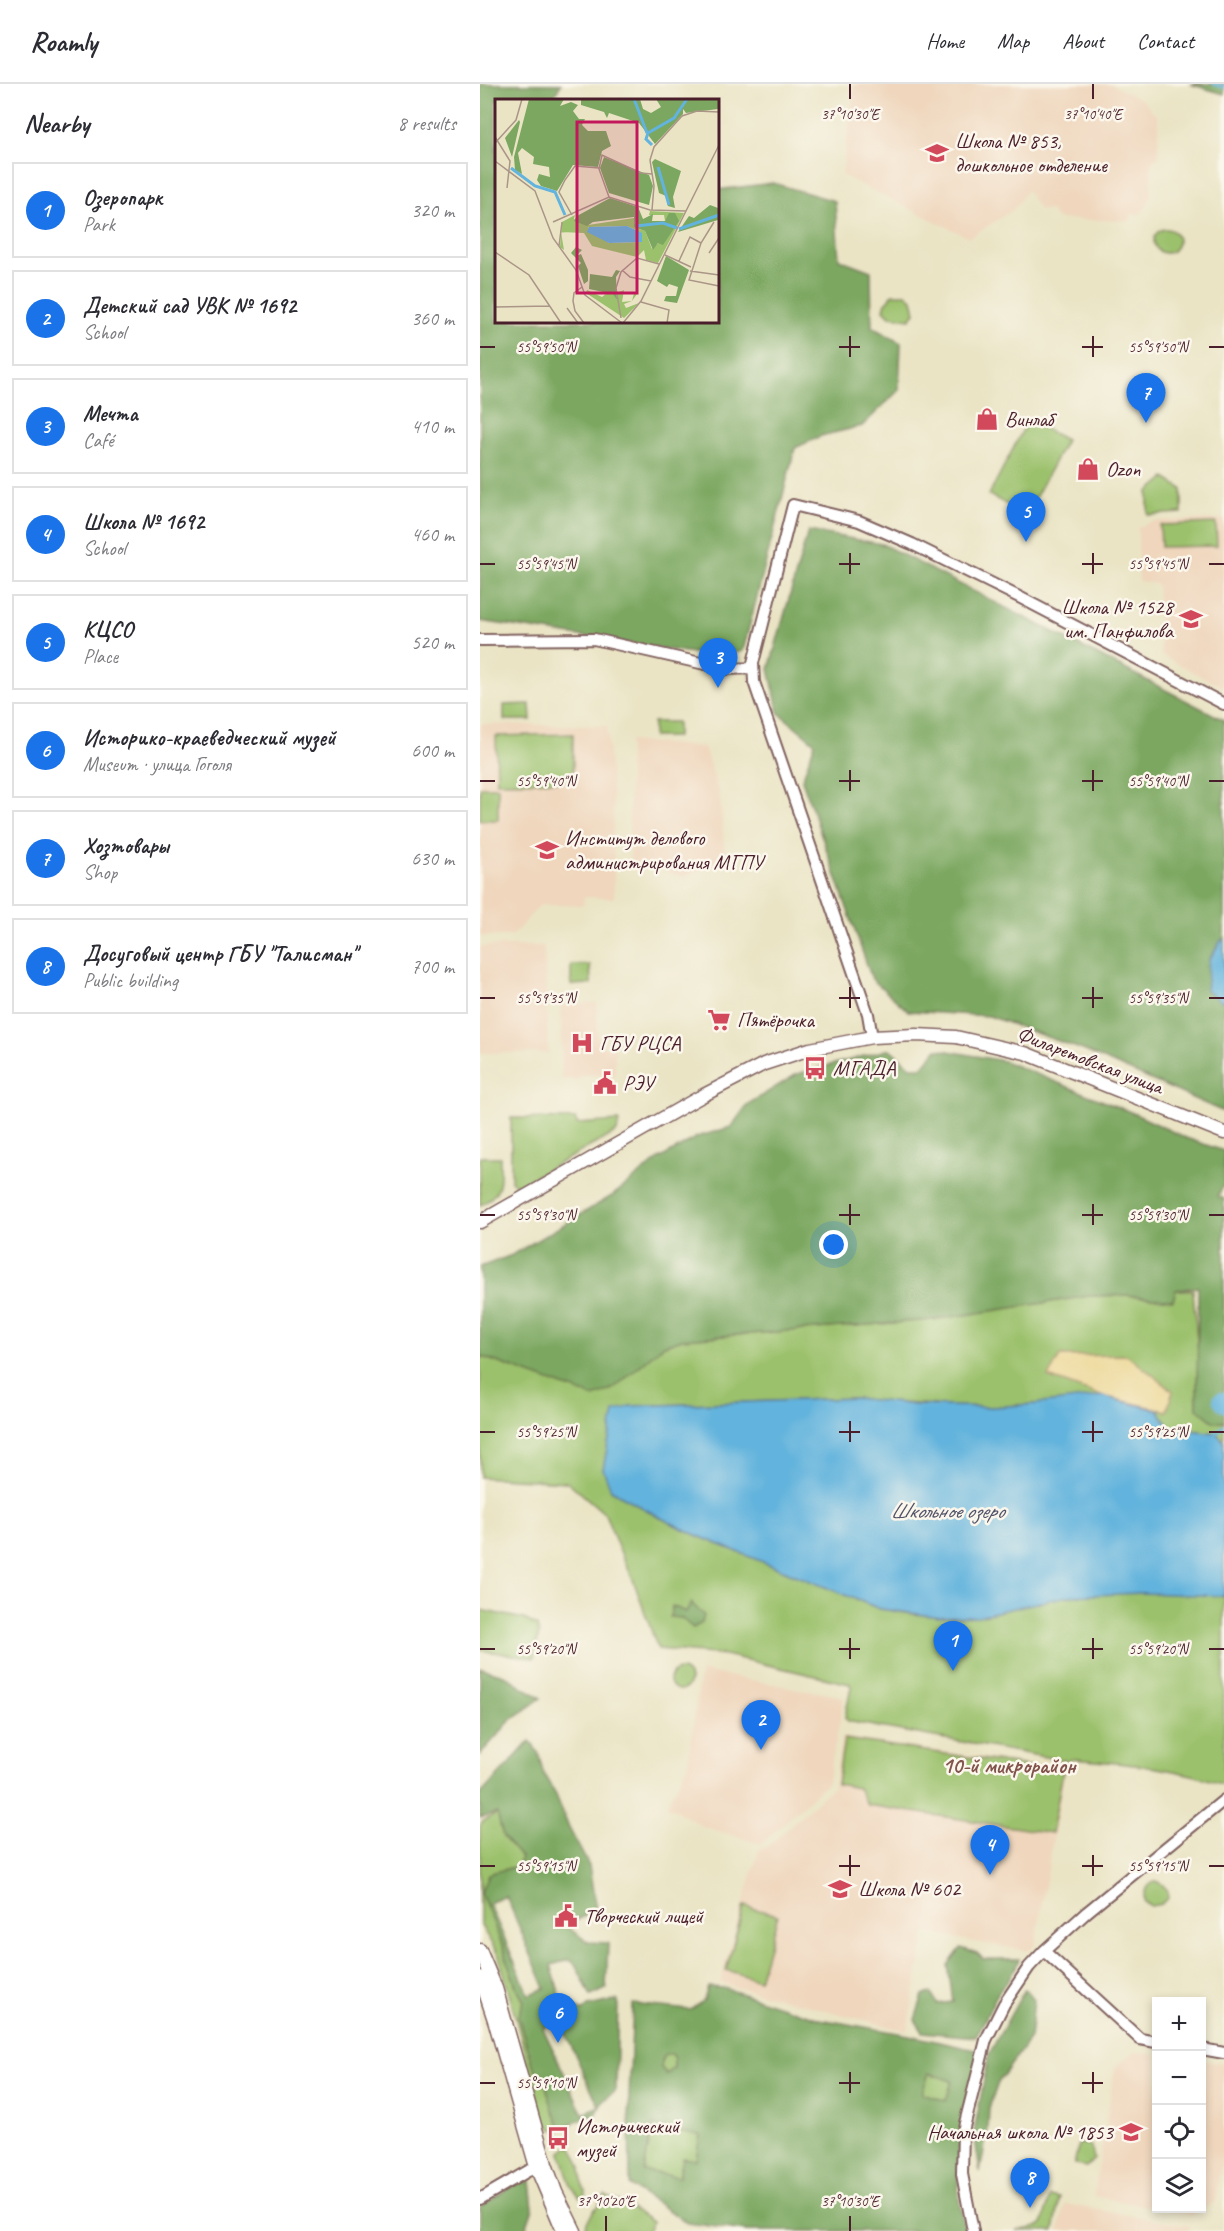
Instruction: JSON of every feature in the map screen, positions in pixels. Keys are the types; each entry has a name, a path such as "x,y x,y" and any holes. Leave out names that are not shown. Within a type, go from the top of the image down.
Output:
{"street":[{"path":"872,1037 868,1014 754,682 753,668 793,505 859,521 912,544 1224,704"},
{"path":"480,640 594,639 727,669 753,668"},
{"name":"Филаретовская улица","path":"480,1222 699,1097 764,1064 810,1049 872,1037 916,1035 956,1037 1025,1053 1224,1133"},
{"path":"973,2231 962,2174 963,2131 986,2040 1004,2004 1029,1967 1044,1951 1087,1912 1224,1800"},
{"path":"480,1950 496,1988 541,2165 575,2231"},
{"path":"1044,1951 1140,2039 1152,2041"},
{"path":"480,1977 563,2231"},
{"path":"1206,2050 1224,2053"},
{"path":"480,2199 541,2165"}],"shaded area":[{"path":"855,84 1110,84 1141,99 1158,117 1158,156 1151,163 1151,195 1146,208 1140,214 1130,214 1130,221 1057,219 1049,210 1039,210 1027,190 1014,209 969,238 842,175"},
{"name":"Школа № 1528 им. Панфилова","path":"1224,519 1224,688 1161,655 1157,584 1139,581 1138,528 1152,521"},
{"name":"Институт делового администрирования МГПУ","path":"480,724 607,726 613,807 614,898 584,897 583,905 540,905 512,936 480,936"},
{"path":"629,741 704,747 720,797 725,859 683,877 630,860"},
{"path":"480,946 544,946 548,1053 480,1053"},
{"name":"ГБУ РЦСА","path":"597,1003 598,1040 602,1040 603,1047 615,1047 615,1075 579,1075 578,1079 562,1079 561,1004"},
{"path":"701,1671 844,1697 828,1782 761,1844 702,1826 667,1805 688,1765"},
{"path":"842,1737 1065,1770 1035,1945 1028,1951 925,1933 907,2031 720,1983 759,1850 767,1847 834,1786"},
{"name":"Начальная школа № 1853","path":"1135,2052 1152,2054 1152,2207 1094,2196 1115,2067"},
{"path":"1206,2061 1224,2063 1224,2147 1215,2202 1206,2207"},
{"path":"1065,2204 1189,2226 1188,2231 1059,2231"}],"green space":[{"path":"480,84 561,84 553,99 495,99 495,322 718,322 718,190 773,183 835,201 839,259 871,271 872,327 901,343 899,390 862,426 821,436 795,448 743,651 719,657 480,621"},
{"path":"1190,84 1224,84 1224,94"},
{"path":"1166,229 1171,230 1177,236 1177,246 1171,252 1166,253 1161,252 1155,246 1154,241 1155,236 1161,230"},
{"path":"893,294 906,294 912,299 915,313 910,319 890,316 884,310 886,302"},
{"path":"1028,420 1066,440 1026,515 989,495"},
{"path":"1165,478 1182,489 1182,513 1148,515 1148,492"},
{"path":"1216,523 1217,546 1161,547 1160,525"},
{"path":"808,531 882,544 1224,720 1224,1112 1083,1050 989,1016 908,1011 872,979 802,780 815,743 779,713 769,669"},
{"path":"530,704 531,720 504,720 504,705"},
{"path":"653,722 677,722 677,737 653,737"},
{"path":"573,734 573,781 497,782 496,736"},
{"path":"480,787 498,787 498,820 480,820"},
{"path":"571,965 590,965 591,984 571,985"},
{"path":"890,1049 911,1067 922,1067 937,1049 1004,1061 1133,1113 1186,1138 1224,1151 1224,1184 1218,1196 1224,1199 1224,1422 1214,1422 1197,1408 1198,1287 1176,1290 1173,1300 1126,1295 1089,1296 932,1320 682,1339 664,1345 614,1388 594,1397 480,1356 480,1267 512,1255 612,1196 659,1159 697,1137 731,1127 748,1104 797,1074"},
{"path":"511,1118 576,1119 577,1124 619,1121 617,1132 517,1186 511,1181"},
{"path":"480,1157 500,1157 500,1174 497,1191 480,1206"},
{"path":"1176,1290 1193,1290 1198,1353 1197,1408 1214,1422 1224,1422 1224,1441 1216,1433 1170,1428 1035,1404 992,1407 949,1406 855,1398 631,1406 611,1490 698,1536 880,1609 955,1617 991,1613 1047,1600 1088,1594 1146,1592 1224,1596 1224,1785 1169,1770 1074,1759 1067,1761 847,1721 845,1717 850,1684 725,1655 658,1649 631,1574 605,1514 568,1482 480,1477 480,1356 594,1397 614,1388 662,1346 682,1339 932,1320 1089,1296 1126,1295 1173,1300"},
{"path":"691,1603 704,1615 702,1623 693,1628 681,1618 670,1617 672,1606 686,1612"},
{"path":"480,1610 524,1619 537,1626 539,1634 534,1658 480,1650"},
{"path":"480,1668 504,1675 541,1698 510,1721 480,1755"},
{"path":"680,1670 687,1673 690,1680 687,1687 680,1690 673,1687 670,1680 673,1673"},
{"path":"844,1739 1063,1771 1052,1833 867,1805 858,1788 837,1784"},
{"path":"530,1741 538,1752 544,1775 556,1795 569,1828 589,1866 596,1910 566,1926 588,1942 608,1943 606,1989 591,1996 575,1964 569,1960 551,1965 562,2002 583,2011 588,2006 618,2000 616,2090 602,2102 597,2113 562,2128 554,2113 546,2086 534,2067 518,2017 524,2001 516,1987 481,1893 488,1874 518,1866 521,1857 503,1837 497,1813 480,1818 480,1793","holes":["506,1896 545,1988 529,1995 489,1903","559,2020 599,2106 583,2114 543,2028"]},
{"path":"498,1813 503,1837 521,1857 518,1866 488,1874 482,1893 516,1987 524,2002 518,2017 534,2067 546,2086 554,2113 562,2128 554,2130 547,2124 539,2105 499,1956 480,1924 480,1826 482,1822"},
{"path":"1155,1881 1164,1887 1168,1898 1161,1904 1151,1906 1144,1902 1144,1895 1147,1887"},
{"path":"744,1906 778,1915 759,1980 726,1970"},
{"path":"961,1948 977,1953 983,1959 1019,1959 975,2037 923,2032 915,2020 923,1995 931,1993 937,2004 953,2002 948,1965"},
{"path":"708,1987 724,1988 820,2019 909,2035 984,2052 971,2096 958,2163 960,2208 966,2231 747,2231 688,2223 630,2186 629,2097 633,2004 690,2010 704,2000","holes":["671,2054 674,2058 674,2068 666,2075 661,2067 663,2056","929,2073 952,2081 946,2101 922,2093","652,2126 700,2135 696,2160 683,2158 679,2177 644,2171"]},
{"path":"1025,1989 1034,2000 1030,2038 998,2083 989,2108 980,2172 974,2132 989,2054"},
{"path":"671,2054 674,2058 674,2068 666,2075 661,2067 663,2055"},
{"path":"928,2073 952,2081 946,2101 922,2093"},
{"path":"652,2126 700,2135 696,2160 679,2177 644,2171"},
{"path":"1079,2143 1091,2146 1094,2159 1086,2167 1074,2165"},
{"path":"571,2145 581,2166 582,2184 586,2192 582,2199 571,2186 561,2153"},
{"path":"530,2181 533,2208 525,2231 480,2231 480,2207 515,2184"},
{"path":"605,2195 627,2205 652,2222 648,2231 585,2231 587,2221"},
{"path":"1050,2196 1060,2198 1054,2231 1017,2231 1042,2226"}],"sand":[{"path":"1127,1355 1173,1391 1167,1411 1102,1396 1048,1377 1060,1356"}],"water":[{"path":"1222,939 1224,941 1224,999 1222,1002 1206,990 1209,960"},
{"name":"Школьное озеро","path":"1102,1396 1158,1410 1170,1428 1216,1433 1224,1441 1224,1596 1142,1593 1068,1596 978,1616 940,1617 880,1609 698,1536 663,1519 611,1490 603,1469 614,1412 631,1406 855,1398 916,1405 992,1407"}],"waterway":[{"path":"1214,84 1224,87"},
{"path":"1221,1400 1224,1404"},
{"path":"1216,1433 1224,1426"}],"place":[{"name":"Школа № 853, дошкольное отделение","path":"937,153"},
{"name":"Винлаб","path":"987,419"},
{"name":"Хозтовары","path":"1146,423"},
{"name":"Ozon","path":"1088,469"},
{"name":"КЦСО","path":"1026,542"},
{"name":"Школа № 1528 им. Панфилова","path":"1191,619"},
{"name":"Мечта","path":"718,688"},
{"name":"Институт делового администрирования МГПУ","path":"547,850"},
{"name":"Пятёрочка","path":"719,1020"},
{"name":"ГБУ РЦСА","path":"582,1043"},
{"name":"МГАДА","path":"815,1068"},
{"name":"РЭУ","path":"605,1083"},
{"name":"Озеропарк","path":"953,1671"},
{"name":"Детский сад УВК № 1692","path":"761,1750"},
{"name":"Школа № 1692","path":"990,1875"},
{"name":"Школа № 602","path":"840,1889"},
{"name":"Творческий лицей","path":"566,1916"},
{"name":"Историко-краеведческий музей","path":"558,2043"},
{"name":"Начальная школа № 1853","path":"1131,2132"},
{"name":"Исторический музей","path":"558,2138"},
{"name":"Досуговый центр ГБУ \"Талисман\"","path":"1030,2208"}],"district":[{"name":"10-й микрорайон","path":"1009,1766"}]}
